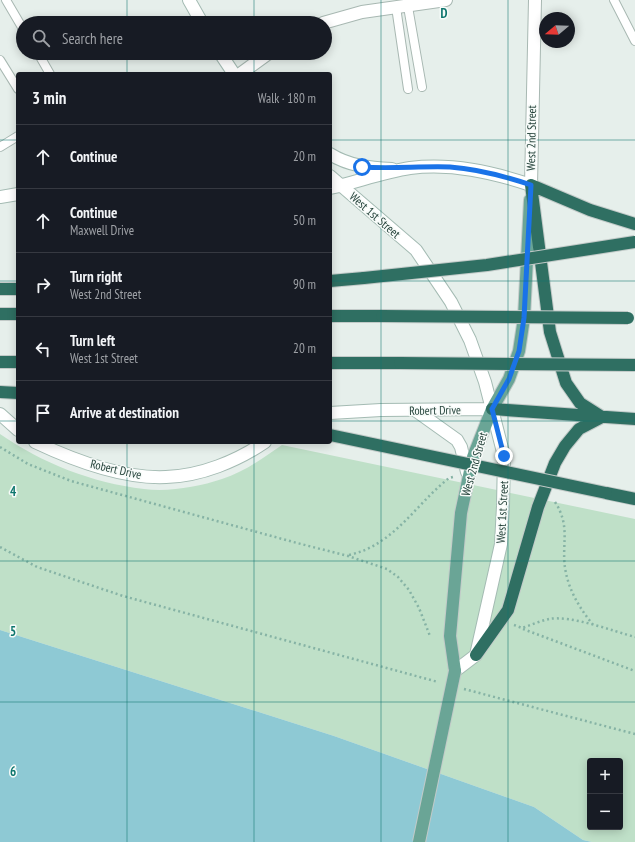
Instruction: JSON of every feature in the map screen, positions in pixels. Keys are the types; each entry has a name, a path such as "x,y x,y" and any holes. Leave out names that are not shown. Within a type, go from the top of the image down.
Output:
{"highway":[{"path":"531,185 590,210 635,224"},
{"path":"531,185 550,332 566,383 580,403 602,417"},
{"path":"332,281 487,264 635,242"},
{"path":"0,289 16,289"},
{"path":"0,314 16,314"},
{"path":"332,316 632,318"},
{"path":"332,363 635,365"},
{"path":"0,392 16,393"},
{"path":"492,409 635,419"},
{"path":"476,655 508,610 538,507 555,463 564,446 579,429 602,417"},
{"path":"332,435 635,499"}],"main road":[{"path":"189,0 198,16"},
{"path":"332,20 362,12 396,7 407,2 446,0"},
{"name":"West 2nd Street","path":"455,671 450,636 457,547 461,513 468,476 473,457 492,409 509,379 519,351 524,318 531,185 535,0"},
{"path":"225,60 233,72"},
{"path":"243,72 259,60"},
{"path":"332,155 340,160 362,167 409,169"},
{"path":"335,187 409,169 429,167 477,170 498,174 531,185"},
{"name":"West 1st Street","path":"335,187 416,250 451,302 470,340 492,409 504,456 501,544 476,655"},
{"path":"0,197 16,194"},
{"name":"Robert Drive","path":"332,414 381,410 492,409"},
{"path":"415,410 457,440 461,446 468,476"},
{"path":"0,414 16,428"},
{"name":"Robert Drive","path":"39,444 60,454 93,464 133,474 166,477 196,473 224,464 252,451 262,444"},
{"path":"419,842 455,671 476,655"}],"lane":[{"path":"6,0 16,16"},
{"path":"614,0 635,41"},
{"path":"407,2 422,87"},
{"path":"396,7 408,89"},
{"path":"0,60 16,86"},
{"path":"42,60 49,72"},
{"path":"0,147 16,137"}],"path":[{"path":"0,447 28,464 72,480 372,563 398,577 409,590 419,608 430,636"},
{"path":"348,556 372,548 386,540 427,497 449,478 453,477"},
{"path":"554,501 560,510 565,525 565,566 569,583 580,606 595,627"},
{"path":"0,547 37,567 123,596 439,682"},
{"path":"522,628 550,619 583,623 635,637"},
{"path":"513,624 635,671"},
{"path":"463,688 635,734"}],"green space":[{"path":"0,434 50,463 68,470 105,482 144,489 163,490 183,488 222,479 246,469 282,445 635,519 635,842 592,842 583,840 534,807 334,736 0,630"}],"water":[{"path":"0,630 334,736 534,807 583,840 592,842 0,842"}],"route":[{"path":"362,167 409,169 429,167 477,170 498,174 531,185 524,318 519,351 509,379 492,409 504,456"}]}
